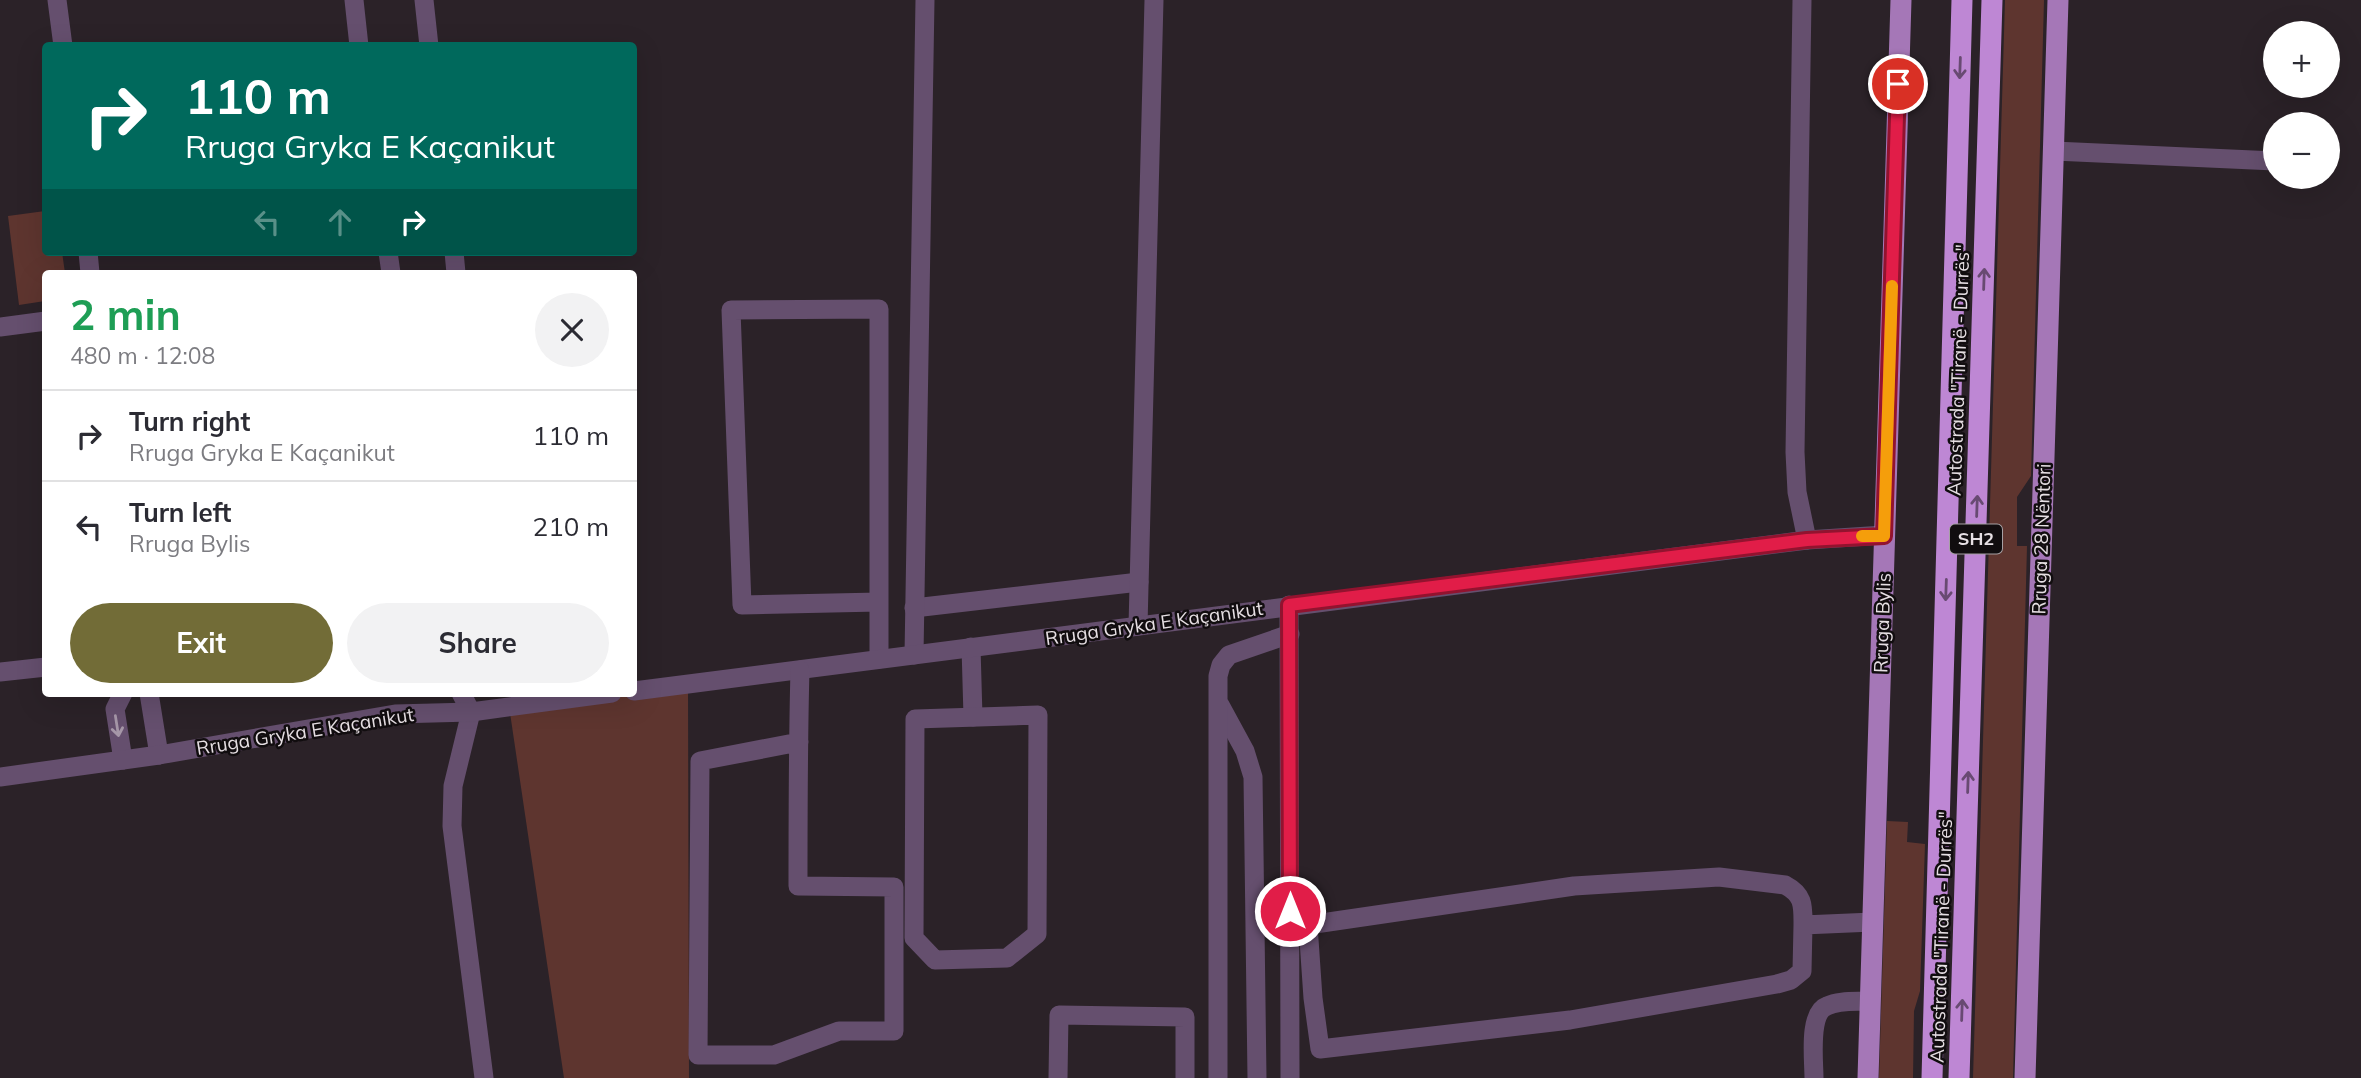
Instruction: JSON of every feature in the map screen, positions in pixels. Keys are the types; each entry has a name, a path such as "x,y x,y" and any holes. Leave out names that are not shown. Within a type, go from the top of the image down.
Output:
{"highway":[{"name":"Autostrada \"Tiranë - Durrës\"","path":"1932,1078 1962,0"},
{"name":"Autostrada \"Tiranë - Durrës\"","path":"1959,1078 1992,0"},
{"path":"1920,1078 1934,991"}],"main road":[{"name":"Rruga Bylis","path":"1868,1078 1901,0"},
{"name":"Rruga 28 Nëntori","path":"2025,1078 2059,0"}],"street":[{"path":"60,0 62,42"},
{"path":"354,0 359,42"},
{"path":"424,0 429,42"},
{"path":"914,655 925,0"},
{"path":"1138,626 1154,0"},
{"path":"1802,0 1795,452 1797,492 1807,540"},
{"path":"2054,151 2263,160"},
{"path":"879,602 742,605 731,310 879,309 879,602 879,659"},
{"path":"0,327 42,322"},
{"name":"Rruga Gryka E Kaçanikut","path":"637,691 1807,540 1884,536"},
{"path":"914,608 1139,582"},
{"path":"1289,605 1290,1078"},
{"path":"1219,1078 1218,701 1221,665 1229,655 1290,634"},
{"path":"971,647 973,717"},
{"path":"0,672 42,667"},
{"path":"799,742 700,761 698,1055 774,1055 839,1031 894,1031 894,887 797,886 799,742 800,670"},
{"path":"121,697 115,709 123,760"},
{"path":"150,697 159,755"},
{"path":"463,697 471,712 451,804 484,1078"},
{"name":"Rruga Gryka E Kaçanikut","path":"0,777 159,755 395,714 471,712 508,700 553,697"},
{"path":"1218,701 1245,751 1253,777 1257,1078"},
{"path":"1038,715 1037,934 1007,958 935,960 915,938 915,719 973,717 1038,715"},
{"path":"1719,877 1785,885 1794,890 1803,903 1802,925 1802,971 1791,980 1777,984 1570,1020 1320,1049 1308,925 1574,886 1719,877"},
{"path":"1802,925 1873,922"},
{"path":"1814,1078 1814,1022 1818,1011 1827,1005 1870,1001"},
{"path":"1058,1078 1059,1015 1185,1017 1185,1078"}],"shaded area":[{"path":"2005,0 2044,0 2031,476 2017,497 2017,546 2027,546 2013,1078 1973,1078"},
{"path":"42,211 42,256 63,256 65,270 42,270 42,301 19,305 8,216"},
{"path":"688,684 689,1078 564,1078 509,706 593,697 637,697 637,692"},
{"path":"1887,821 1908,822 1907,842 1925,844 1920,991 1914,1011 1913,1078 1879,1078"}],"slow traffic":[{"path":"1862,536 1884,536 1892,286"}],"route":[{"path":"1290,911 1289,605 1807,540 1884,536 1898,84"}]}
